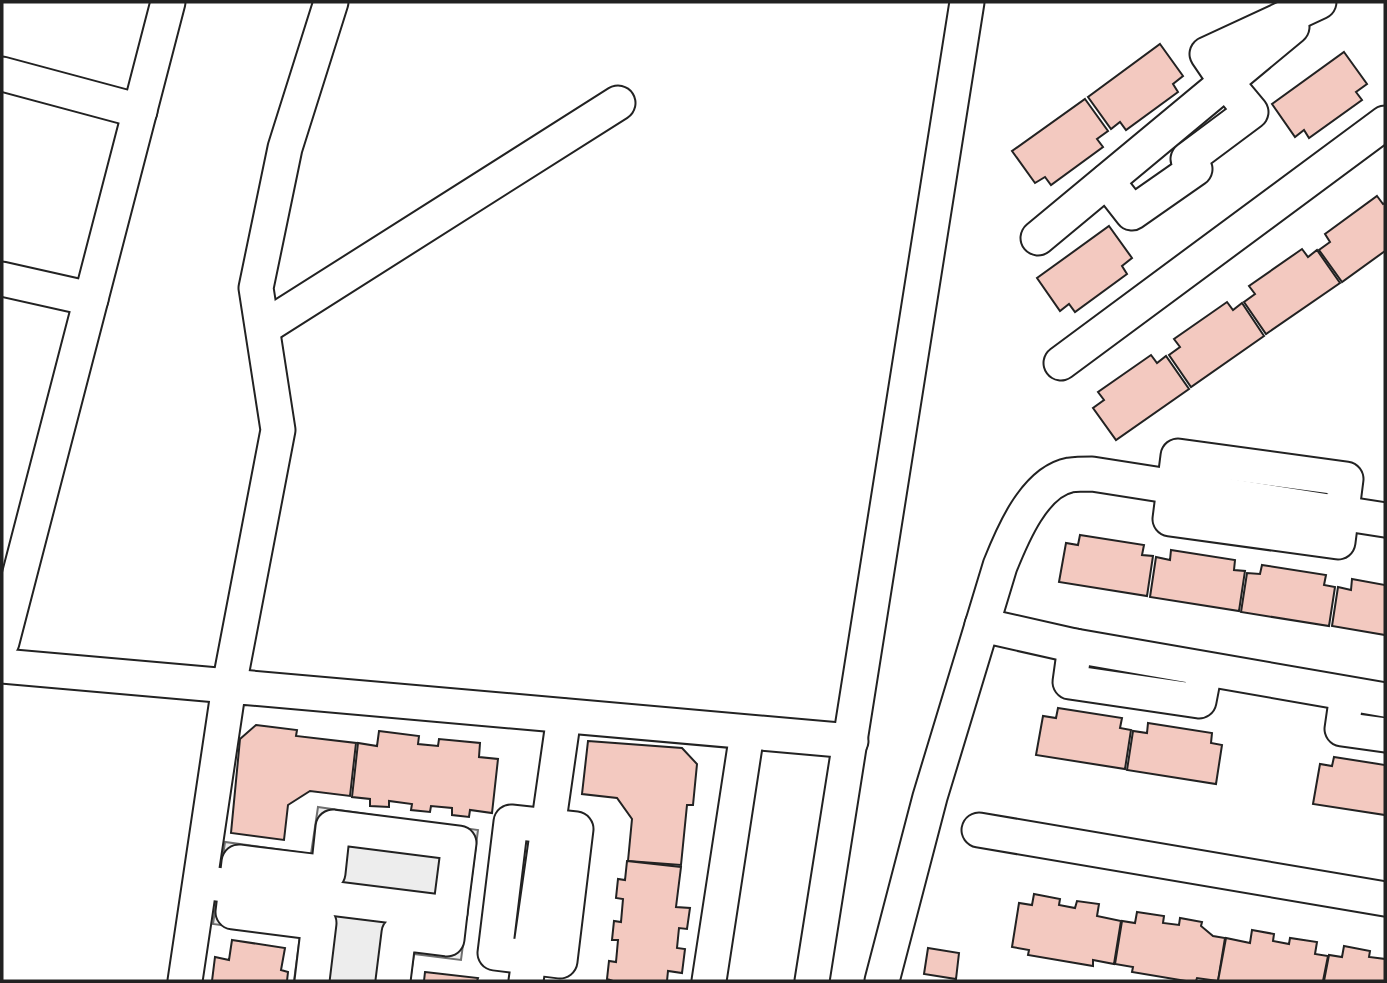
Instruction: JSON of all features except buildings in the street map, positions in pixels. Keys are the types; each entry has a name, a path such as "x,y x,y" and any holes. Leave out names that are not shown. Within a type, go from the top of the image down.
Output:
{"street":[{"path":"2,642 168,2"},
{"path":"185,981 229,686 278,430 256,288 285,148 331,2"},
{"path":"812,981 967,2"},
{"path":"1107,181 1132,213 1195,169 1188,159 1251,112 1207,54 1321,2"},
{"path":"2,74 139,111"},
{"path":"1038,238 1226,82"},
{"path":"263,328 618,103"},
{"path":"1061,363 1385,123"},
{"path":"2,279 91,299"},
{"path":"1178,456 1346,479 1338,542 1170,519 1174,487 1178,456"},
{"path":"882,981 930,797 1011,537 1025,514 1048,486 1068,475 1092,474 1174,487"},
{"path":"1342,513 1385,520"},
{"path":"982,625 1075,646 1070,682 1199,701 1205,670 1385,700"},
{"path":"2,666 851,741"},
{"path":"1347,694 1342,729 1385,735"},
{"path":"548,826 564,716"},
{"path":"709,981 747,733"},
{"path":"511,822 548,826 576,829 560,961 527,969 495,953 511,822"},
{"path":"312,981 319,923 233,912 239,862 328,873 333,827 459,843 447,939 399,933 393,981"},
{"path":"979,830 1385,899"},
{"path":"200,882 450,913"}],"shaded area":[{"path":"318,807 478,830 461,960 414,954 410,981 294,981 300,936 213,924 225,842 311,854"}]}
